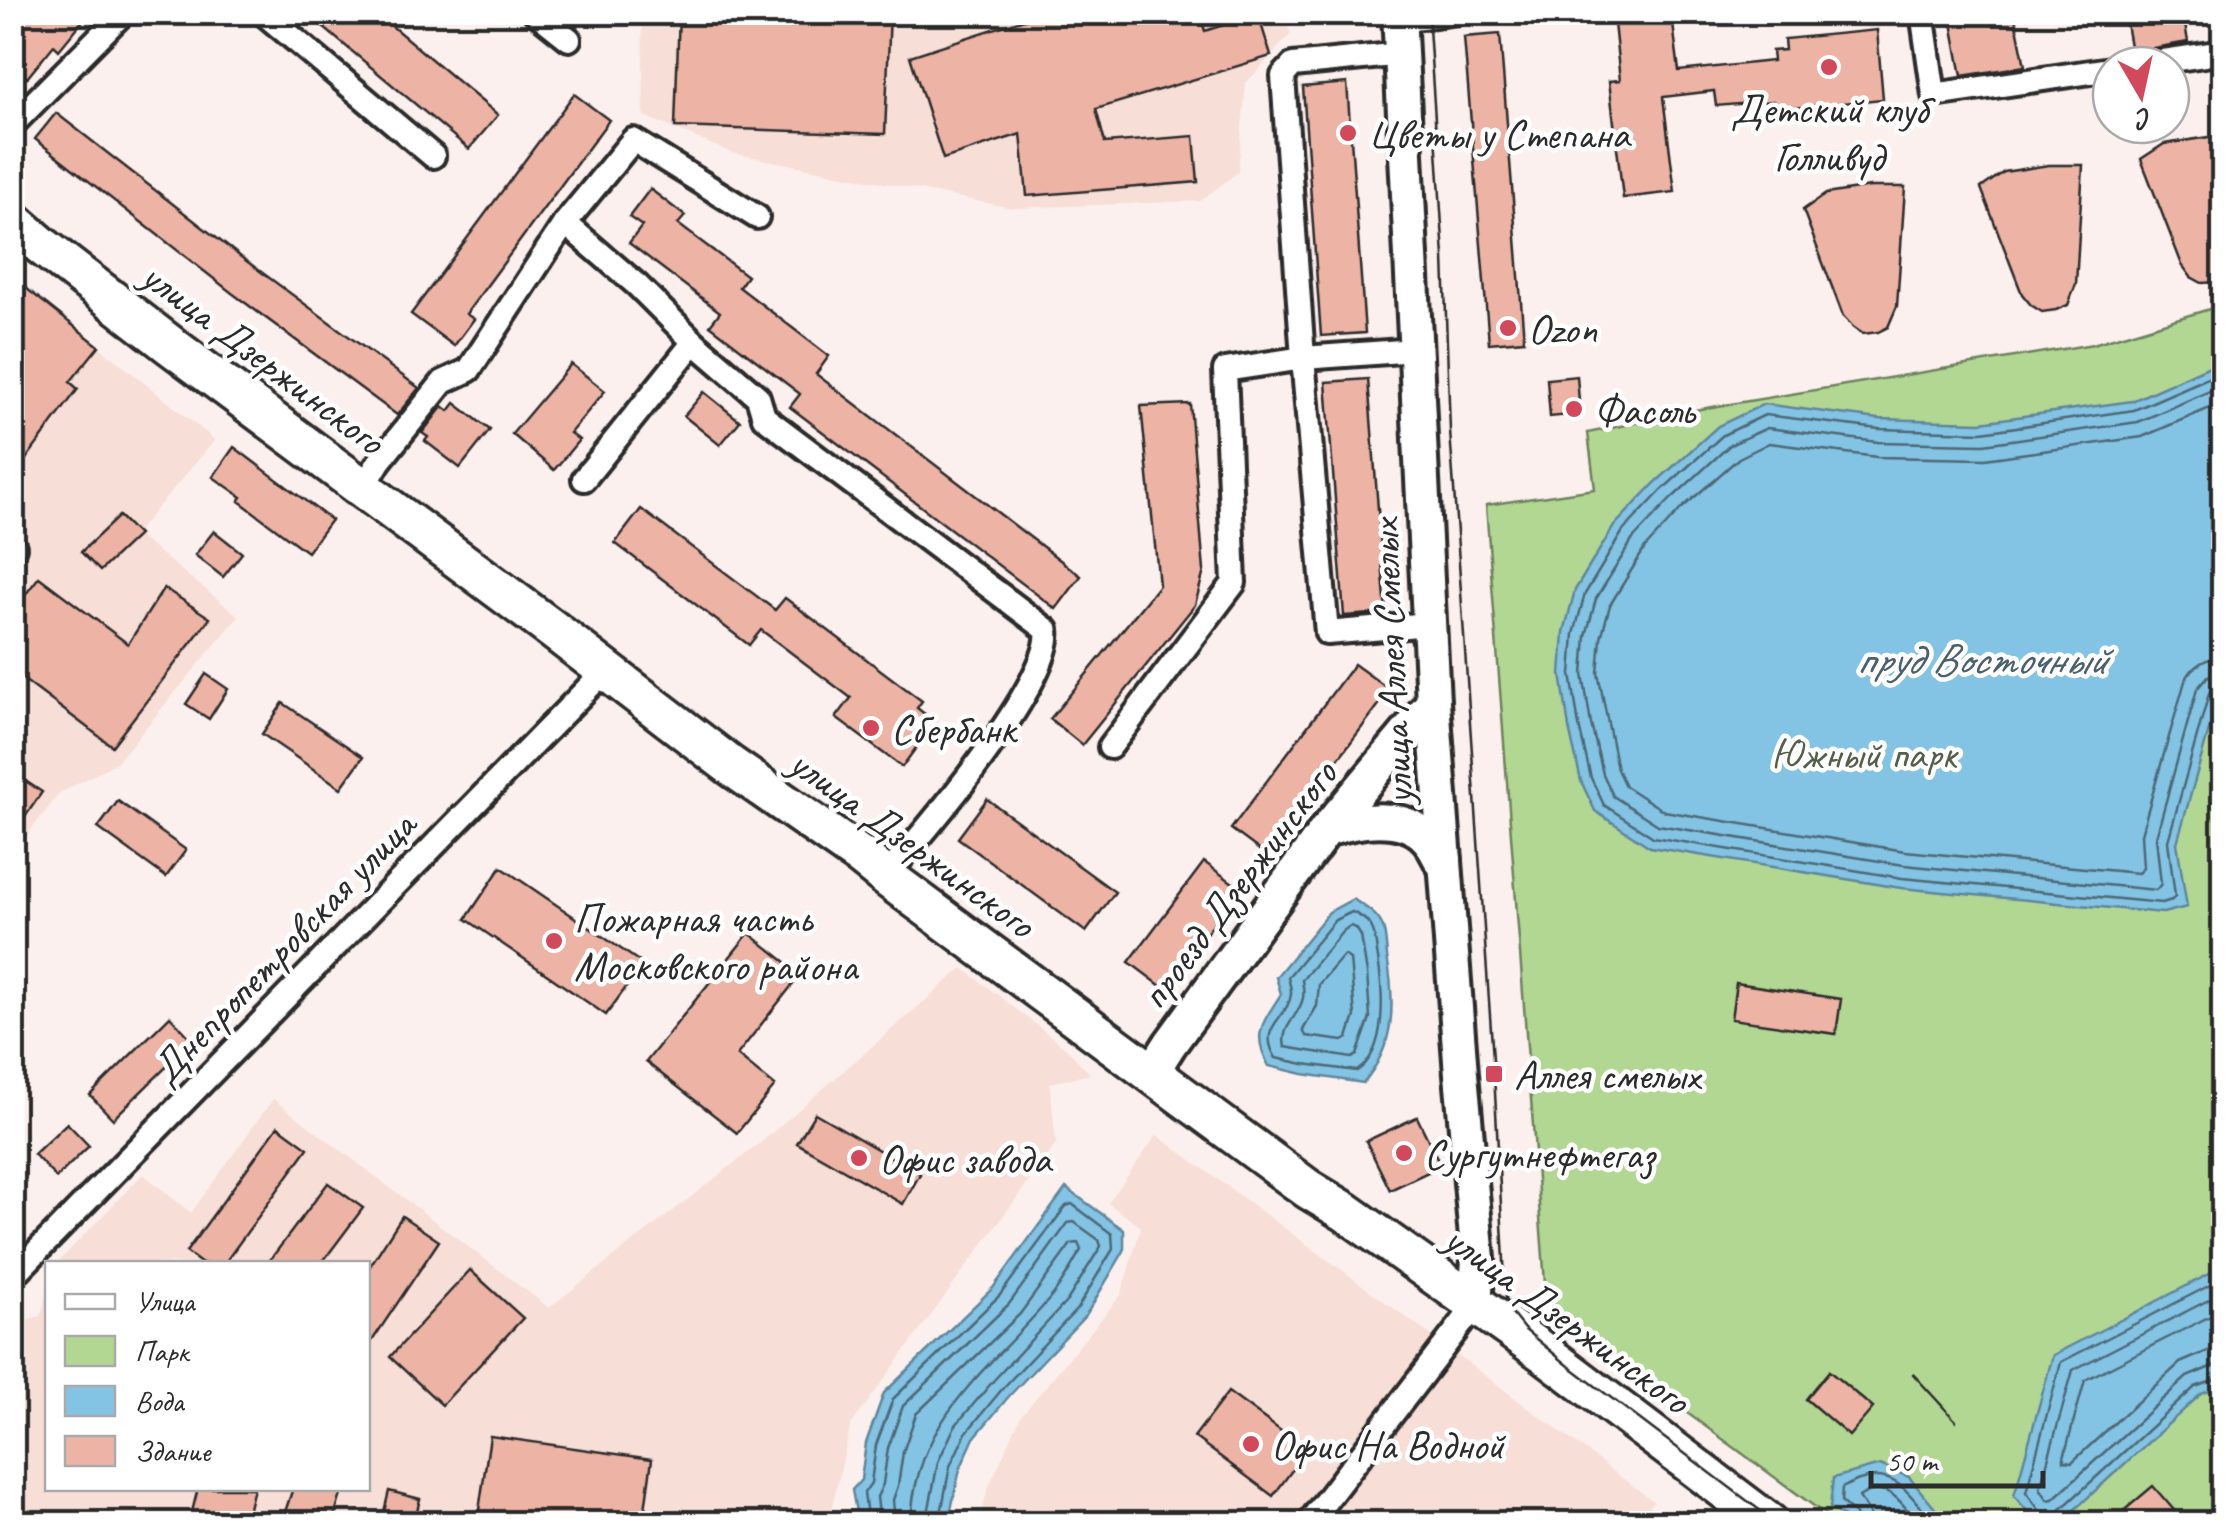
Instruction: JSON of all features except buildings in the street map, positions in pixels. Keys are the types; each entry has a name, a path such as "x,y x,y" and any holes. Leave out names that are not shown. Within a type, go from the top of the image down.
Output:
{"main road":[{"name":"улица Аллея Смелых","path":"1399,16 1433,702 1478,1259 1475,1306"},
{"name":"улица Дзержинского","path":"12,220 116,304 730,766 860,856 1308,1189 1546,1355 1770,1524"},
{"name":"проезд Дзержинского","path":"1152,1074 1326,830 1433,702"},
{"path":"1326,830 1363,820 1399,823 1427,838 1440,861 1445,860"}],"street":[{"path":"12,125 124,12"},
{"path":"262,12 433,156"},
{"path":"535,12 569,39"},
{"path":"1399,16 1458,12"},
{"path":"1922,12 1934,95 2091,72"},
{"path":"2191,57 2224,52"},
{"path":"1402,54 1293,65 1284,76 1327,633 1430,624"},
{"path":"364,488 379,462 444,382 470,370 566,223 633,140 757,217"},
{"path":"566,223 758,397 764,417 1047,630 1043,660 1002,731 907,854 885,876"},
{"path":"584,479 694,342"},
{"path":"1110,747 1234,583 1225,370 1303,358 1416,350"},
{"name":"Днепропетровская улица","path":"12,1276 603,669"},
{"path":"1308,1524 1475,1306"}],"shaded area":[{"path":"1281,12 1291,34 1246,83 1238,172 1200,201 1012,208 732,153 644,116 642,13"},
{"path":"13,277 215,440 135,534 239,616 117,762 60,793 13,852"},
{"path":"963,968 1066,1048 1090,1074 1050,1083 1056,1144 851,1425 828,1523 13,1523 12,1323 41,1316 45,1299 45,1491 370,1491 370,1261 59,1261 143,1174 191,1213 273,1099 549,1308 759,1144"},
{"path":"1157,1135 1653,1501 1639,1524 977,1524 990,1484 1021,1416 1121,1295 1141,1227 1108,1203"}],"green space":[{"name":"Южный парк","path":"2223,305 2223,1523 1837,1523 1547,1310 1486,505 1595,489 1588,433 1700,409 2093,344"}],"water":[{"name":"пруд Восточный","path":"2223,360 2223,686 2177,843 2187,907 2163,913 1901,888 1650,847 1595,811 1581,781 1561,674 1564,632 1575,590 1614,526 1718,426 1764,404 1879,419 1981,422 2132,401"},
{"path":"1353,899 1377,917 1385,936 1392,1007 1382,1054 1363,1083 1269,1066 1260,1036 1281,994 1276,977 1329,912"},
{"path":"1066,1188 1124,1230 1124,1251 1086,1315 974,1438 960,1469 948,1523 858,1523 852,1490 861,1480 866,1443 884,1393 993,1288"},
{"path":"2223,1267 2223,1386 2201,1394 2060,1523 2038,1523 2014,1496 2053,1355"},
{"path":"1880,1465 1909,1477 1947,1523 1853,1523 1830,1508 1833,1478"}],"tram line":[{"path":"1428,12 1444,257 1450,431 1506,1298 1524,1329 1778,1524"},
{"path":"1913,1374 1956,1421"}],"place":[{"name":"Детский клуб Голливуд","path":"1829,67"},
{"name":"Цветы у Степана","path":"1348,133"},
{"name":"Ozon","path":"1508,328"},
{"name":"Фасоль","path":"1574,409"},
{"name":"Сбербанк","path":"871,728"},
{"name":"Пожарная часть Московского района","path":"554,941"},
{"name":"Аллея смелых","path":"1494,1074"},
{"name":"Сургутнефтегаз","path":"1404,1153"},
{"name":"Офис завода","path":"859,1158"},
{"name":"Офис На Водной","path":"1251,1444"}]}
